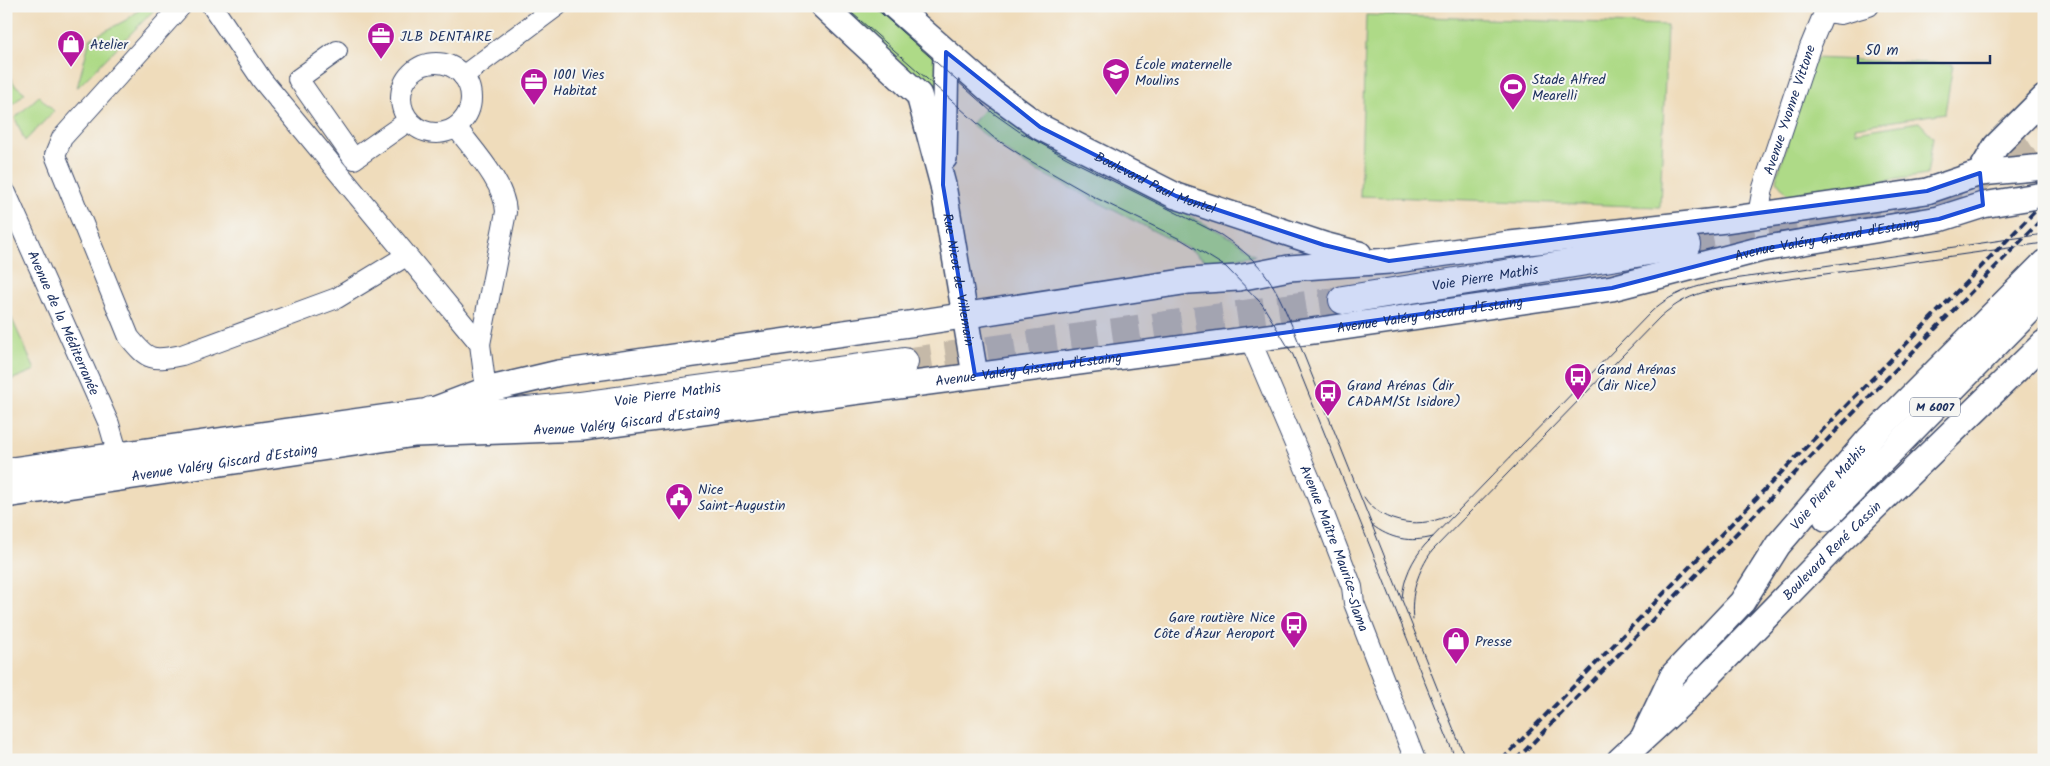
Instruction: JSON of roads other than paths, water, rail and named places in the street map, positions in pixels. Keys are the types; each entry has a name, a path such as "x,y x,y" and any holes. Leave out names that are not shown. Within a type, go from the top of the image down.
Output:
{"highway":[{"name":"Voie Pierre Mathis","path":"1343,300 1686,245"},
{"name":"Voie Pierre Mathis","path":"431,411 486,414 579,406 904,362"}],"main road":[{"path":"823,6 919,95 942,185"},
{"name":"Boulevard Paul Montel","path":"894,6 998,97 1040,127 1176,196 1324,246 1389,261"},
{"path":"942,185 946,119 946,52"},
{"path":"1983,205 1980,173 1996,146 2044,98"},
{"path":"1980,173 2044,167"},
{"name":"Avenue Valéry Giscard d'Estaing","path":"6,472 431,411 486,390 558,372 1189,281 1238,278 1289,268 1389,261 1510,244 1758,215 1927,191 1980,173"},
{"name":"Rue Nicot de Villemain","path":"942,185 975,375"},
{"name":"Avenue Valéry Giscard d'Estaing","path":"6,495 415,434 582,428 1250,339 1612,288 1762,249 1939,219 1983,205 2044,195"},
{"path":"1758,215 1762,249"},
{"name":"Voie Pierre Mathis","path":"1644,736 1673,675 1742,602 1778,545 1881,427 2044,263"},
{"name":"Boulevard René Cassin","path":"1826,518 2044,296"},
{"name":"Boulevard René Cassin","path":"1620,760 1684,701 1839,542 2044,343"}],"street":[{"path":"181,6 62,138 55,155 129,337 143,355 158,360 182,355 338,298 406,256"},
{"path":"212,6 262,80 480,344"},
{"path":"463,76 556,6"},
{"path":"1827,9 1841,14 1869,6"},
{"name":"Avenue Yvonne Vittone","path":"1758,215 1764,188 1804,66 1827,9"},
{"path":"337,51 298,79 354,159 408,121"},
{"path":"434,63 455,68 463,76 469,86 471,97 470,109 456,127 436,134 426,132 408,121 403,111 401,90 413,71 434,63"},
{"path":"456,127 499,187 505,200 506,212 480,344 486,390"},
{"name":"Avenue de la Méditerranée","path":"6,193 109,424 118,455"},
{"name":"Avenue Maître Maurice-Slama","path":"1250,339 1316,491 1352,587 1354,603 1416,760"}],"tunnel":[{"path":"1686,245 1905,209 1963,188 2044,135"},
{"path":"904,362 1343,300"}],"tram line":[{"path":"844,6 993,137 1027,159 1094,197 1182,240 1226,267 1262,304 1293,355 1456,760"},
{"path":"873,6 993,113 1020,132 1067,158 1221,235 1237,246 1259,266 1281,301 1295,333 1466,760"},
{"path":"1402,598 1409,569 1425,545 1651,312 1670,298 1700,286 1734,279 2044,234"},
{"path":"1413,620 1412,610 1416,583 1432,551 1660,317 1678,304 1697,294 1712,290 2044,243"},
{"path":"1364,497 1381,514 1404,522 1429,522 1451,514"},
{"path":"1372,525 1393,537 1408,540 1433,537"}],"railway":[{"path":"1502,760 2044,202"},
{"path":"1516,760 2044,217"}],"place":[{"name":"JLB DENTAIRE","path":"381,60"},
{"name":"Atelier","path":"71,68"},
{"name":"École maternelle Moulins","path":"1116,96"},
{"name":"1001 Vies Habitat","path":"534,106"},
{"name":"Stade Alfred Mearelli","path":"1513,111"},
{"name":"Grand Arénas (dir Nice)","path":"1578,401"},
{"name":"Grand Arénas (dir CADAM/St Isidore)","path":"1328,417"},
{"name":"Nice Saint-Augustin","path":"679,521"},
{"name":"Gare routière Nice Côte d'Azur Aeroport","path":"1294,649"},
{"name":"Presse","path":"1456,665"}]}
